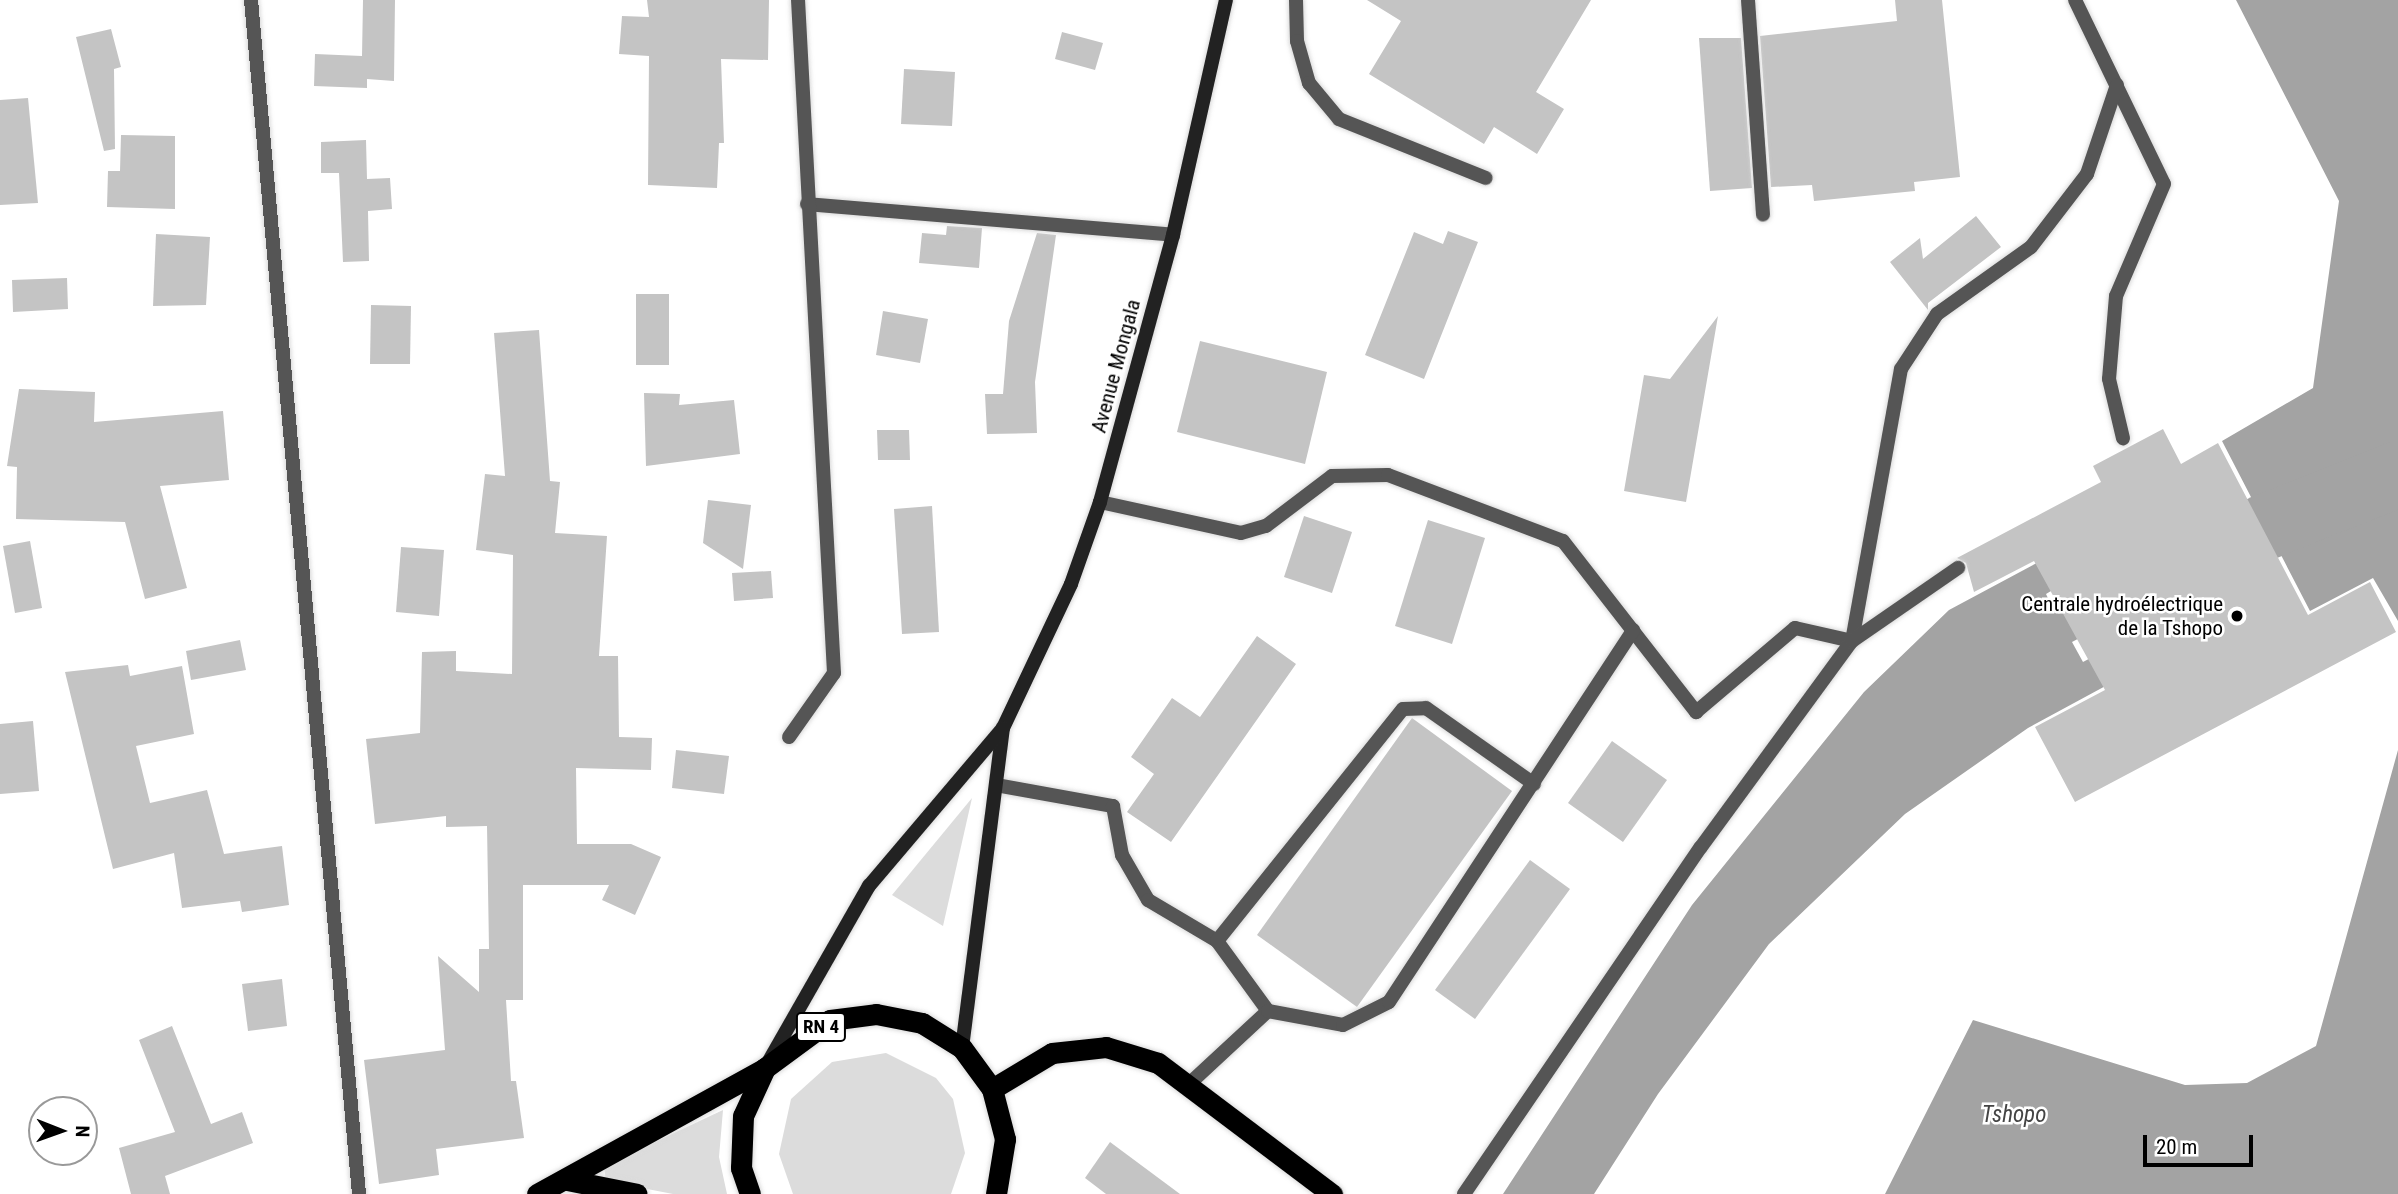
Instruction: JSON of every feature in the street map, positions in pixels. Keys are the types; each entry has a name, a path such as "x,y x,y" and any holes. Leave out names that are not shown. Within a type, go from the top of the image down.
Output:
{"highway":[{"name":"RN 4","path":"537,1194 567,1180 765,1069 830,1020 876,1014 922,1023 962,1048 992,1089 1005,1139 996,1194"},
{"path":"992,1089 1052,1053 1106,1047 1158,1062 1332,1194"},
{"name":"RN 4","path":"750,1194 741,1168 743,1116 765,1069"},
{"path":"567,1180 637,1194"}],"street":[{"path":"251,0 359,1194"},
{"path":"789,737 834,673 798,0"},
{"name":"Avenue Mongala","path":"1003,728 1071,584 1100,502 1173,235 1226,0"},
{"path":"1296,0 1297,41 1309,83 1339,119 1486,178"},
{"path":"1748,0 1763,214"},
{"path":"2075,0 2164,184 2116,296 2109,379 2123,438"},
{"path":"1852,641 1901,369 1937,314 2031,247 2087,174 2117,85"},
{"path":"807,204 1173,235"},
{"path":"1100,502 1241,533 1266,526 1332,476 1388,475 1563,541 1696,712 1796,628 1852,641"},
{"path":"1464,1194 1701,847 1852,641 1958,568"},
{"path":"996,785 1113,806 1122,855 1148,900 1217,941 1268,1011 1343,1026 1389,1002 1633,631"},
{"path":"1217,941 1403,709 1426,708 1534,785"},
{"path":"962,1048 1003,728"},
{"path":"765,1069 869,886 1003,728"},
{"path":"1188,1085 1268,1011"}],"shaded area":[{"path":"972,798 943,926 892,895"},
{"path":"886,1053 936,1078 953,1099 965,1153 951,1194 793,1194 779,1154 791,1099 832,1062"},
{"path":"723,1110 719,1157 727,1194 673,1194 606,1181 604,1166"}],"water":[{"path":"2236,0 2398,0 2398,621 2373,578 2310,611 2222,441 2313,388 2339,201"},
{"path":"2046,558 2061,585 2046,594 2055,613 2072,604 2087,634 2072,642 2083,662 2098,654 2111,683 2028,728 1905,814 1769,944 1658,1094 1594,1194 1503,1194 1692,905 1864,692 1949,610"},
{"name":"Tshopo","path":"2398,750 2398,1194 1885,1194 1973,1020 2185,1085 2247,1083 2316,1046"}],"building":[{"path":"363,0 395,0 394,81 367,79 367,88 314,86 315,54 362,56"},
{"path":"647,0 769,0 768,60 721,59 724,143 719,143 717,188 648,185 649,56 619,54 622,16 649,17"},
{"path":"1367,0 1591,0 1536,92 1564,109 1537,154 1494,127 1484,144 1369,74 1401,21"},
{"path":"1895,0 1942,0 1960,177 1914,182 1915,191 1814,201 1812,185 1771,187 1760,36 1897,21"},
{"path":"111,29 121,67 114,69 115,149 104,151 76,37"},
{"path":"1062,32 1103,43 1095,70 1055,59"},
{"path":"1699,38 1741,38 1752,188 1710,191"},
{"path":"904,69 955,72 952,126 901,124"},
{"path":"28,98 38,203 0,205 0,100"},
{"path":"121,135 175,136 175,209 107,207 108,171 120,171"},
{"path":"366,140 367,179 390,178 392,209 368,211 369,261 343,262 339,173 321,173 321,142"},
{"path":"1976,216 2001,247 1928,303 1928,310 1890,262 1920,238 1923,259"},
{"path":"947,226 982,228 979,268 919,263 922,233 946,235"},
{"path":"1448,231 1478,242 1424,379 1365,355 1414,232 1443,244"},
{"path":"1037,233 1056,235 1035,382 1037,433 987,434 985,394 1003,394 1009,321"},
{"path":"156,234 210,237 206,305 153,306"},
{"path":"67,278 68,309 13,312 12,280"},
{"path":"636,294 669,294 669,365 636,365"},
{"path":"371,305 411,306 410,364 370,364"},
{"path":"883,311 928,319 920,363 876,355"},
{"path":"1718,316 1686,502 1624,491 1644,375 1670,379"},
{"path":"539,330 550,481 560,482 555,533 607,536 599,656 618,656 619,737 652,738 651,770 576,768 577,844 631,844 661,857 635,915 602,900 609,885 523,885 523,1000 506,1000 511,1081 516,1081 524,1138 436,1149 439,1175 379,1184 364,1060 445,1050 438,956 479,992 479,949 489,949 487,826 446,827 446,816 375,824 366,739 420,733 422,652 456,651 456,671 512,674 513,555 476,550 485,474 505,476 494,333"},
{"path":"1200,341 1327,372 1305,464 1177,432"},
{"path":"19,389 95,392 94,422 223,411 229,480 160,486 187,588 145,599 125,522 16,519 17,467 7,466"},
{"path":"644,393 680,394 679,405 734,400 740,454 646,466"},
{"name":"Centrale hydroélectrique de la Tshopo","path":"2163,429 2181,464 2218,443 2308,615 2370,582 2396,632 2075,802 2035,727 2105,690 2034,561 1974,592 1966,563 1957,558 2101,482 2093,466"},
{"path":"877,430 909,430 910,460 878,460"},
{"path":"708,500 751,505 743,569 703,543"},
{"path":"932,506 939,632 902,634 894,509"},
{"path":"1304,516 1352,532 1332,593 1284,577"},
{"path":"1428,520 1485,538 1452,644 1395,626"},
{"path":"30,541 42,608 15,613 3,546"},
{"path":"401,547 444,550 439,616 396,612"},
{"path":"771,571 773,598 734,601 732,573"},
{"path":"1257,636 1296,664 1171,842 1127,812 1154,774 1131,757 1172,698 1200,717"},
{"path":"240,640 246,670 191,680 186,651"},
{"path":"128,665 130,676 182,666 194,734 136,746 150,803 207,790 224,854 282,846 289,905 242,912 240,901 182,908 174,853 113,869 65,672"},
{"path":"1412,718 1512,791 1357,1007 1257,935"},
{"path":"33,721 39,791 0,794 0,724"},
{"path":"1612,741 1667,780 1623,842 1568,803"},
{"path":"676,750 729,756 724,794 672,788"},
{"path":"1530,860 1570,889 1475,1019 1435,990"},
{"path":"282,979 287,1026 248,1031 242,984"},
{"path":"172,1026 211,1124 242,1112 253,1143 165,1176 170,1194 131,1194 119,1148 175,1132 139,1040"},
{"path":"1110,1142 1180,1194 1106,1194 1085,1178"}],"waterway":[{"path":"2263,528 2398,474"}],"place":[{"name":"Centrale hydroélectrique de la Tshopo","path":"2237,616"}]}
